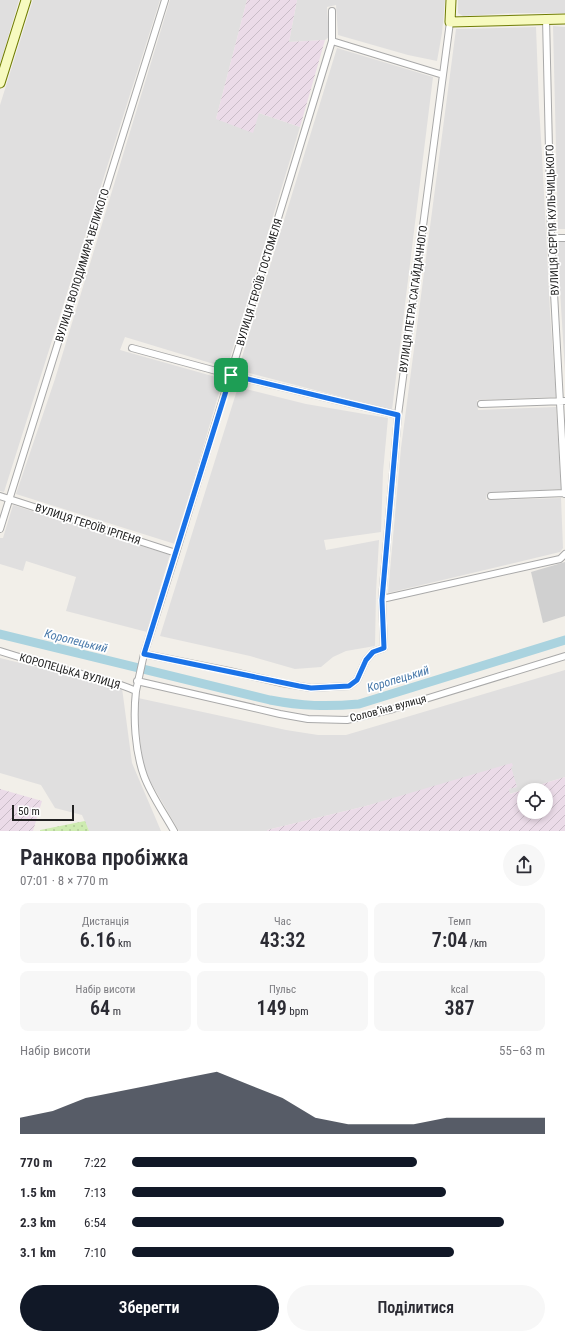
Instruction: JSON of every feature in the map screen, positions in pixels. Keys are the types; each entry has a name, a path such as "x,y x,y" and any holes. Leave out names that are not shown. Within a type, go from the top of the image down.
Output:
{"street":[{"path":"0,83 26,0"},
{"name":"ВУЛИЦЯ ВОЛОДИМИРА ВЕЛИКОГО","path":"0,529 165,0"},
{"name":"ВУЛИЦЯ ПЕТРА САГАЙДАЧНОГО","path":"144,654 311,688 349,686 357,680 366,660 373,652 384,648 382,600 398,415 450,22 451,0"},
{"name":"ВУЛИЦЯ ГЕРОЇВ ГОСТОМЕЛЯ","path":"136,691 141,663 231,375 332,42 332,11"},
{"path":"450,22 546,18 565,19"},
{"name":"ВУЛИЦЯ СЕРГІЯ КУЛЬЧИЦЬКОГО","path":"546,18 551,238 562,402 565,493"},
{"path":"332,42 443,75"},
{"path":"551,238 565,238"},
{"path":"132,348 231,375 398,415"},
{"path":"481,404 562,402"},
{"path":"491,496 565,493"},
{"name":"ВУЛИЦЯ ГЕРОЇВ ІРПЕНЯ","path":"0,496 176,553"},
{"path":"382,600 560,559 565,554"},
{"name":"КОРОПЕЦЬКА ВУЛИЦЯ","path":"0,652 113,682 136,691"},
{"name":"Соловʼїна вулиця","path":"138,682 280,714 308,719 347,720 393,709 565,656"},
{"path":"136,691 134,718 141,766 145,778 174,831"}],"shaded area":[{"path":"0,0 19,0 0,64"},
{"path":"33,0 160,0 4,492 0,491 0,105"},
{"path":"170,0 247,0 216,119 259,113 300,127 227,368 125,337 120,350 223,379 175,544 16,494 55,379"},
{"path":"247,0 297,0 289,42 325,40 300,127 259,113 253,133 216,119"},
{"path":"297,0 445,0 442,33 437,61 408,55 338,35 336,5 327,7 329,37 325,40 289,42"},
{"path":"458,0 565,0 565,13 515,13 463,16 458,13"},
{"path":"553,26 565,27 565,229 558,229"},
{"path":"536,27 550,312 556,397 477,400 478,410 556,407 561,489 487,493 486,500 561,498 563,548 560,552 388,593 401,448 456,29"},
{"path":"337,48 433,77 392,410 238,370"},
{"path":"557,241 565,241 565,372"},
{"path":"238,387 306,404 388,418 383,472 381,532 324,540 326,550 379,540 375,646 346,651 333,657 321,667 295,669 250,656 160,636"},
{"path":"13,505 170,555 147,632 66,611 76,577 26,561 23,571 0,564 0,538 3,538"},
{"path":"565,562 565,616 543,623 531,572"},
{"path":"0,658 122,688 132,763 161,831 89,831 82,815 55,808 41,785 0,773"},
{"path":"565,670 565,777 545,783 517,783 517,792 509,794 509,789 516,787 511,767 267,831 179,831 147,776 142,757 137,710 138,698 286,730 318,735 346,735"},
{"path":"512,763 513,766 511,767 517,787 509,789 510,794 517,792 517,819 553,819 553,783 546,783 565,777 565,831 267,830 366,806"},
{"path":"0,789 42,801 33,831 0,831"}],"green space":[{"path":"85,821 89,831 40,831 40,830"}],"waterway":[{"name":"Коропецький","path":"0,634 270,700 293,704 325,706 359,704 565,640"}],"route":[{"path":"231,375 398,415 382,600 384,648 373,652 366,660 357,680 349,686 311,688 144,654 231,375"}]}
